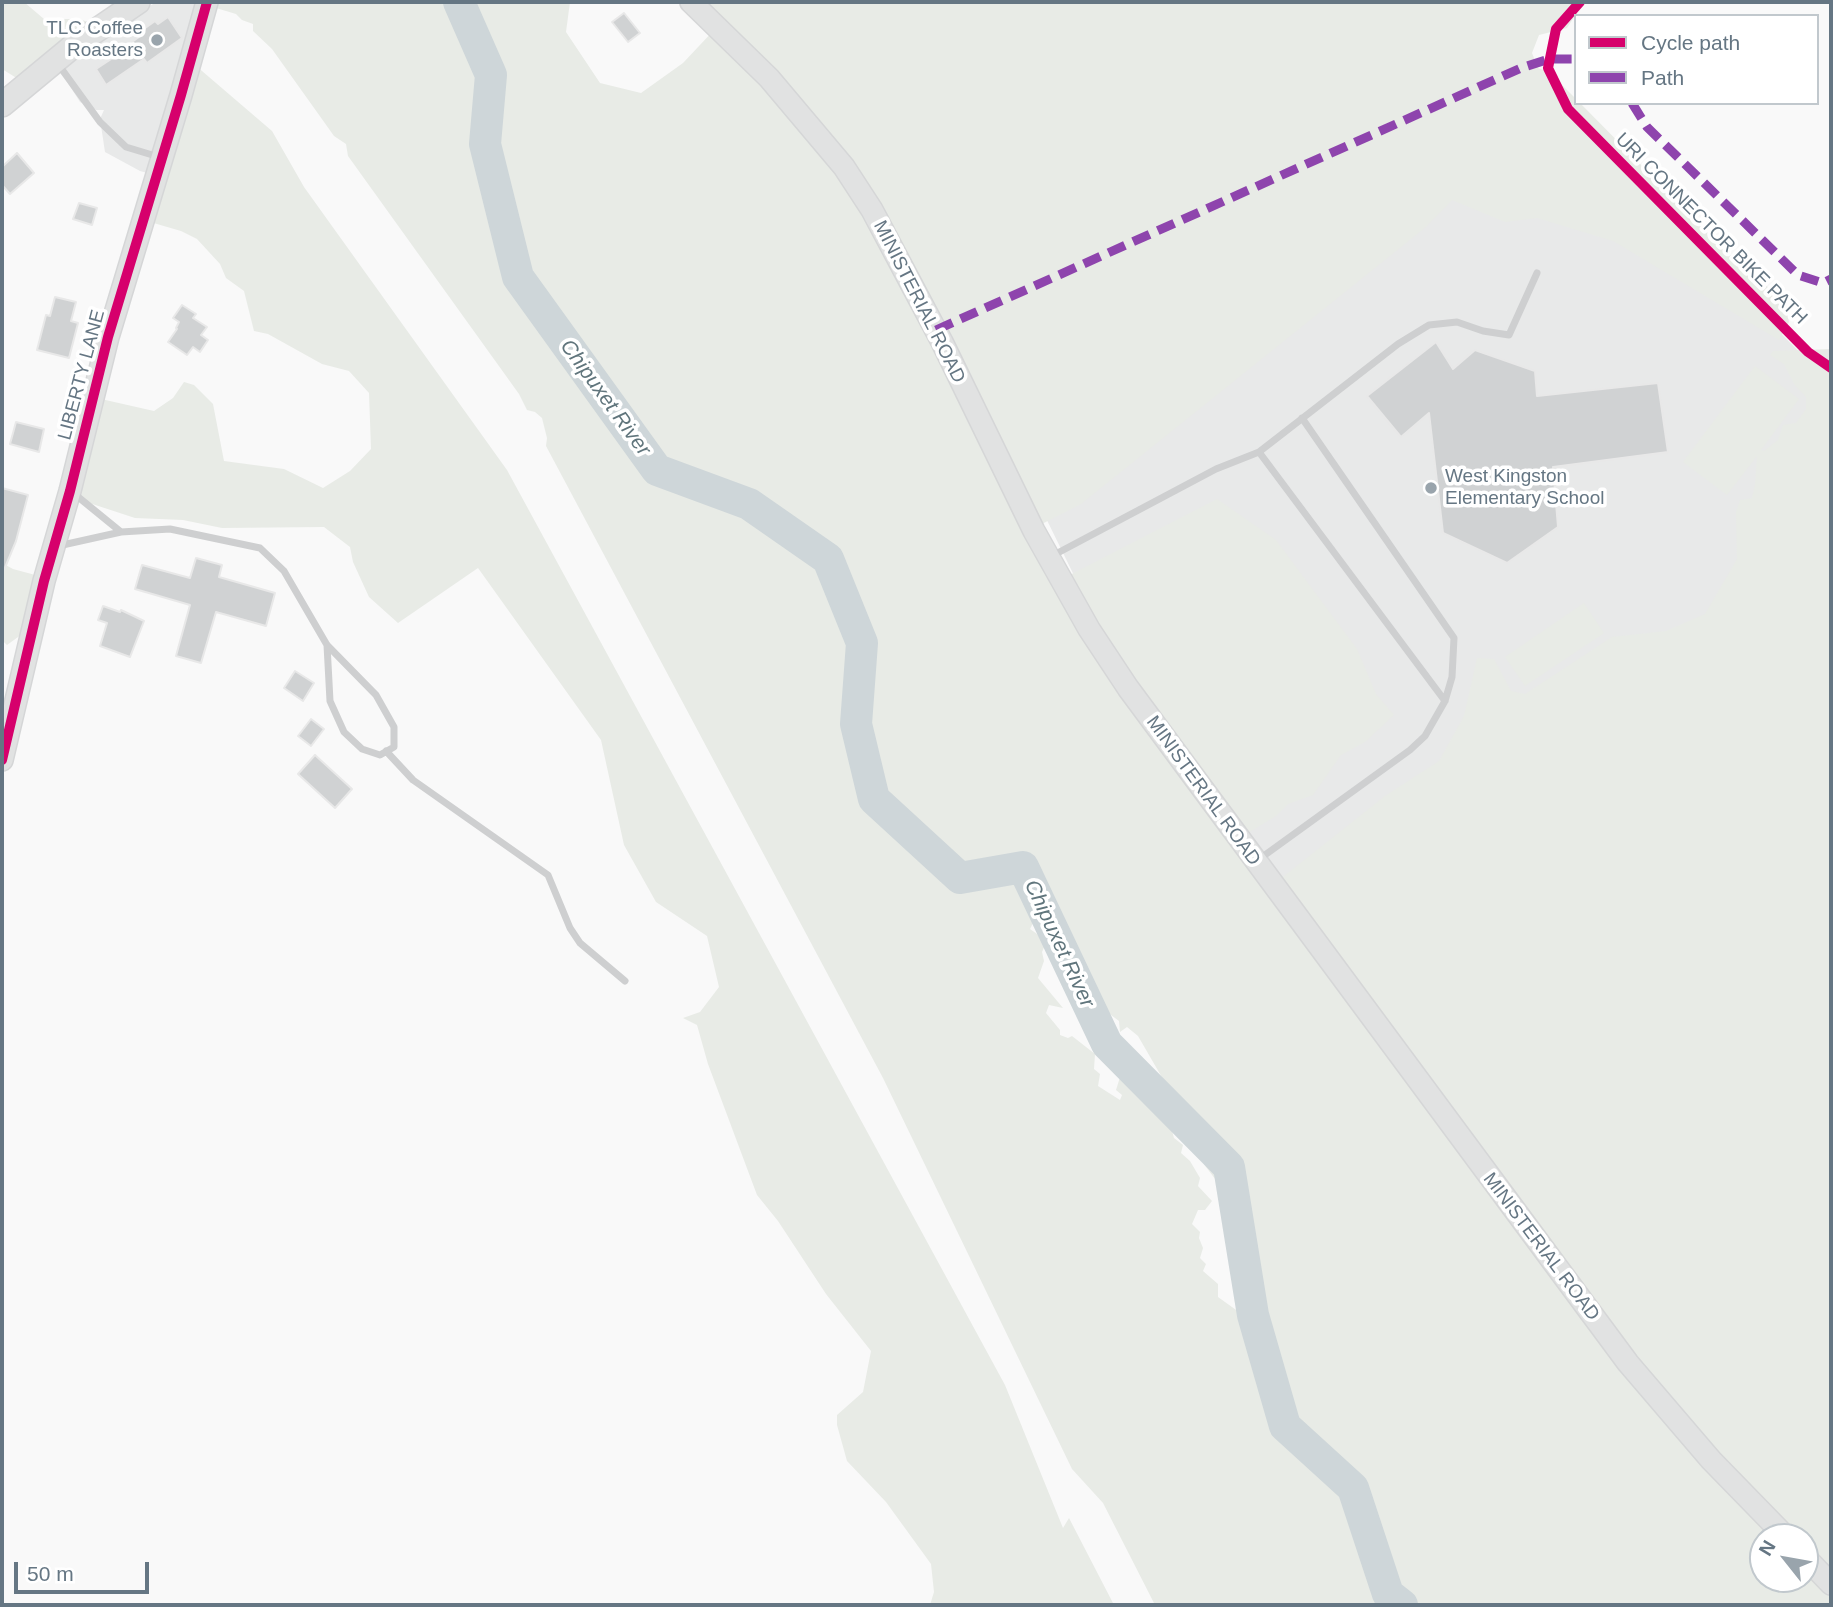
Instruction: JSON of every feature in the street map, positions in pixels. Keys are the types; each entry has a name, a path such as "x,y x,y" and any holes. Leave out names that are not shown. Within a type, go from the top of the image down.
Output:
{"main road":[{"path":"2,105 56,60 138,2"},
{"name":"LIBERTY LANE","path":"2,760 108,337 207,2"},
{"name":"MINISTERIAL ROAD","path":"691,2 769,78 844,167 872,210 919,296 982,428 1050,558 1089,629 1128,688 1255,863 1628,1363 1712,1460 1773,1523"}],"lane":[{"path":"56,60 100,122 126,147 163,157"},
{"path":"1050,558 1216,469 1259,452 1398,344 1429,325 1457,322 1483,331 1509,335 1537,273"},
{"path":"1255,863 1410,750 1425,736 1445,701 1452,677 1454,638 1302,418"},
{"path":"1259,452 1445,701"},
{"path":"70,491 121,532"},
{"path":"54,547 121,532 170,529 260,548 284,571 327,645 376,695 394,727 394,747 380,755 362,749 344,732 330,701 327,645"},
{"path":"386,751 413,780 548,875 570,928 580,943 625,981"}],"shaded area":[{"path":"2,2 24,2 44,19 80,19 105,29 31,87 2,69"},
{"path":"157,2 218,2 162,177 140,171 105,152 100,119 104,110 96,110 80,102 57,66 120,22"},
{"path":"218,2 570,2 566,32 600,83 641,93 683,63 715,29 690,2 1584,2 1567,28 1539,35 1532,53 1538,68 1557,75 1559,82 1574,97 1574,105 1582,105 1737,262 1785,301 1789,322 1779,340 1613,241 1537,218 1505,222 1452,200 1426,227 1081,504 1034,528 1064,578 1217,499 1276,540 1357,649 1376,694 1394,715 1365,742 1341,755 1313,795 1288,804 1276,816 1238,839 1274,884 1385,796 1439,761 1464,716 1477,658 1494,659 1511,691 1525,694 1612,637 1666,631 1705,614 1737,559 1736,512 1740,500 1752,498 1757,456 1727,495 1683,462 1755,366 1799,399 1761,450 1764,451 1778,440 1783,425 1796,423 1806,409 1806,397 1794,384 1784,364 1770,355 1773,351 1831,349 1831,1605 1155,1605 1103,1503 1072,1469 883,1078 546,446 547,438 542,418 527,410 519,394 348,156 346,144 334,136 272,49 253,31 253,24 242,20 236,14 216,8","holes":["1042,890 1055,903 1072,935 1071,943 1081,953 1080,961 1085,966 1096,1000 1119,1021 1120,1032 1127,1027 1138,1036 1182,1112 1203,1163 1225,1192 1232,1235 1263,1320 1261,1327 1254,1332 1239,1319 1239,1312 1218,1297 1218,1284 1203,1271 1206,1264 1200,1258 1203,1248 1200,1232 1192,1224 1198,1210 1205,1210 1212,1201 1198,1186 1200,1178 1190,1161 1181,1153 1183,1145 1174,1138 1171,1127 1148,1101 1149,1094 1121,1074 1116,1090 1122,1095 1120,1100 1098,1086 1100,1074 1094,1069 1095,1054 1072,1036 1068,1038 1060,1035 1060,1030 1046,1013 1049,1005 1063,1008 1038,978 1044,961 1042,952 1047,941 1030,929 1040,909 1033,898"]},
{"path":"195,65 272,131 304,187 507,470 1005,1385 1063,1528 1069,1518 1114,1605 930,1605 934,1592 931,1564 886,1502 847,1461 837,1425 837,1415 863,1392 871,1351 826,1294 778,1221 757,1195 708,1064 697,1025 683,1018 700,1012 719,987 707,936 656,902 624,845 601,740 478,568 398,623 369,597 353,562 350,547 324,527 222,528 183,520 135,518 74,498 101,399 154,411 173,398 184,382 194,385 213,404 224,461 284,469 323,488 350,471 371,449 369,393 349,371 322,364 268,334 254,331 244,291 226,278 220,264 197,239 150,222"},
{"name":"West Kingston Elementary School","path":"1536,86 1831,384 1831,518 1320,933 1090,608 1016,457"},
{"path":"2,563 13,569 50,579 36,624 7,645 2,640"},
{"path":"1584,603 1604,633 1525,686 1505,657"}],"building":[{"path":"624,13 640,33 628,42 612,22"},
{"path":"168,17 182,38 147,63 144,59 106,85 96,69 134,44 132,42 143,34 141,31 155,21 158,24"},
{"path":"17,153 34,173 10,194 2,185 2,167"},
{"path":"79,203 97,208 92,225 73,219"},
{"path":"55,297 76,302 71,321 78,323 69,358 37,350 46,315 50,316"},
{"path":"182,305 196,314 193,318 207,327 201,335 208,340 200,352 193,347 187,355 168,342 179,322 173,318"},
{"name":"West Kingston Elementary School","path":"1436,342 1453,369 1475,350 1535,371 1537,396 1658,383 1668,452 1553,467 1558,527 1507,563 1443,533 1429,413 1401,437 1367,396"},
{"path":"16,422 44,429 39,452 10,444"},
{"path":"2,488 28,495 16,541 4,570 2,570"},
{"path":"196,558 222,565 219,577 275,593 266,626 216,612 201,663 176,656 190,605 135,589 142,565 190,578"},
{"path":"103,606 120,612 121,610 144,621 130,657 100,646 107,623 98,620"},
{"path":"295,671 314,683 303,701 284,688"},
{"path":"311,719 324,729 311,746 298,736"},
{"path":"315,755 352,789 335,808 298,774"}],"waterway":[{"name":"Chipuxet River","path":"459,2 491,75 485,144 518,277 657,470 749,504 828,559 862,643 856,724 874,799 960,878 1023,867 1107,1044 1229,1167 1253,1315 1285,1426 1353,1488 1388,1594 1402,1605"}],"marked path":[{"path":"936,330 1521,68 1549,59 1574,59"},
{"path":"1633,105 1647,127 1798,275 1823,283 1831,279"}],"cycle path":[{"path":"2,760 44,581 70,491 108,337 207,2"},
{"name":"URI CONNECTOR BIKE PATH","path":"1580,2 1556,29 1548,68 1568,109 1808,352 1831,368"}],"place":[{"name":"TLC Coffee Roasters","path":"157,40"},
{"name":"West Kingston Elementary School","path":"1431,488"}]}
